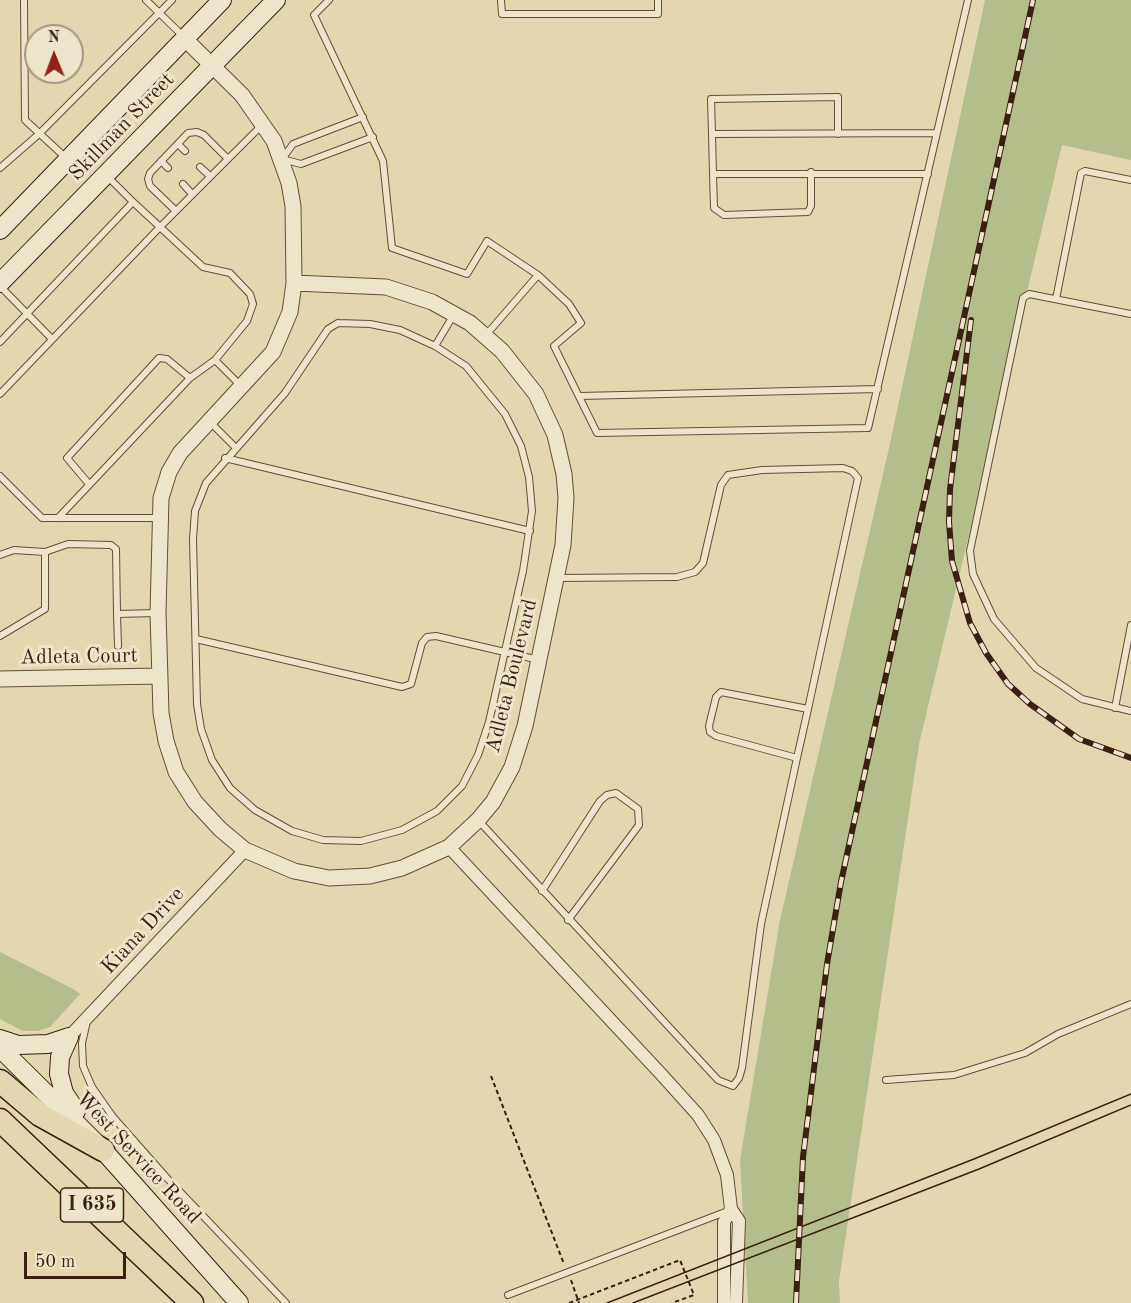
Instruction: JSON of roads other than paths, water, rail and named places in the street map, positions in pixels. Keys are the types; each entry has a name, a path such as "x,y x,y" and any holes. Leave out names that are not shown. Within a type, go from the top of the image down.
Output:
{"highway":[{"path":"0,1082 40,1115 103,1150"},
{"name":"I 635","path":"0,1120 192,1303"}],"main road":[{"name":"Skillman Street","path":"0,230 222,0"},
{"name":"Skillman Street","path":"0,284 276,0"},
{"path":"0,1039 18,1045 48,1044 69,1038"},
{"path":"69,1038 60,1057 58,1074 64,1093 103,1150"},
{"name":"West Service Road","path":"0,1048 103,1150 239,1303"}],"street":[{"name":"Adleta Boulevard","path":"185,39 242,95 264,123 282,159 293,206 294,283 285,330 273,352 180,453 169,472 161,498 159,676 166,741 176,772 195,802 220,829 245,850 294,871 329,878 370,876 402,868 448,847 478,820 501,787 520,747 557,578 566,522 566,498 560,455 536,394 517,367 486,335 454,312 408,293 386,287 294,283"},
{"name":"Adleta Court","path":"0,679 159,676"},
{"path":"448,847 698,1115 722,1155 727,1174 731,1209 739,1221 736,1303"},
{"name":"Kiana Drive","path":"69,1038 245,850"},
{"path":"724,1303 724,1222 731,1209"}],"lane":[{"path":"24,0 25,120 69,161"},
{"path":"146,0 185,39"},
{"path":"0,168 39,134 172,0"},
{"path":"329,0 314,15 383,161 392,248 467,274 487,242 538,275 569,304 581,322 554,346 597,433 868,428 968,0"},
{"path":"501,0 502,14 658,14 658,0"},
{"path":"811,172 811,206 808,212 724,215 714,208 711,99 838,97 838,134"},
{"path":"363,117 294,144 282,159 301,164 373,137"},
{"path":"0,394 227,158 264,123"},
{"path":"176,211 150,186 147,179 161,161 188,133 197,132 227,158"},
{"path":"712,134 937,133"},
{"path":"178,144 185,151"},
{"path":"161,161 168,168"},
{"path":"200,167 210,176"},
{"path":"1056,299 1081,173 1085,171 1131,180"},
{"path":"713,174 811,172 928,174"},
{"path":"58,518 190,378 215,360 247,321 253,304 250,294 230,273 203,267 107,176"},
{"path":"183,184 192,194"},
{"path":"0,342 133,202"},
{"path":"486,335 538,275"},
{"path":"0,284 52,339"},
{"path":"1131,314 1029,294 1023,298 971,537 973,574 994,619 1036,668 1082,699 1131,711"},
{"path":"435,346 454,312"},
{"path":"338,323 370,324 400,330 435,346 466,366 488,390 505,414 521,446 530,477 532,511 530,531 507,653 478,755 462,786 437,811 402,830 362,841 322,840 292,831 255,810 230,788 212,760 201,729 197,704 195,511 206,483 225,458 285,393 328,329 338,323"},
{"path":"89,484 67,458 159,358 167,359 190,378"},
{"path":"215,360 242,387"},
{"path":"580,396 878,389"},
{"path":"209,421 235,447"},
{"path":"225,458 530,531"},
{"path":"478,820 718,1080 733,1086 740,1078 761,924 858,487 858,478 852,471 843,468 762,470 728,475 721,484 703,563 695,572 677,577 557,578"},
{"path":"0,476 42,518 159,518"},
{"path":"0,555 14,550 45,552 68,544 111,545 116,549 118,646"},
{"path":"0,636 45,609 45,552"},
{"path":"117,614 158,613"},
{"path":"1115,708 1131,630"},
{"path":"196,639 402,687 411,684 422,643 428,637 436,636 539,660"},
{"path":"797,758 716,736 710,732 709,726 716,697 721,692 808,709"},
{"path":"542,891 600,801 616,793 638,809 639,825 568,920"},
{"path":"886,1080 954,1075 1026,1053 1058,1034 1131,1004"},
{"path":"88,1018 82,1043 83,1066 92,1087 113,1117 165,1177 286,1303"},
{"path":"508,1295 731,1209"}],"tram line":[{"path":"607,1303 974,1159 1131,1094"},
{"path":"633,1303 979,1169 1131,1105"}],"railway":[{"path":"796,1303 803,1157 827,964 841,882 1033,0"},
{"path":"971,320 950,489 949,522 952,561 970,623 986,653 1008,684 1030,704 1079,739 1131,758"}]}
